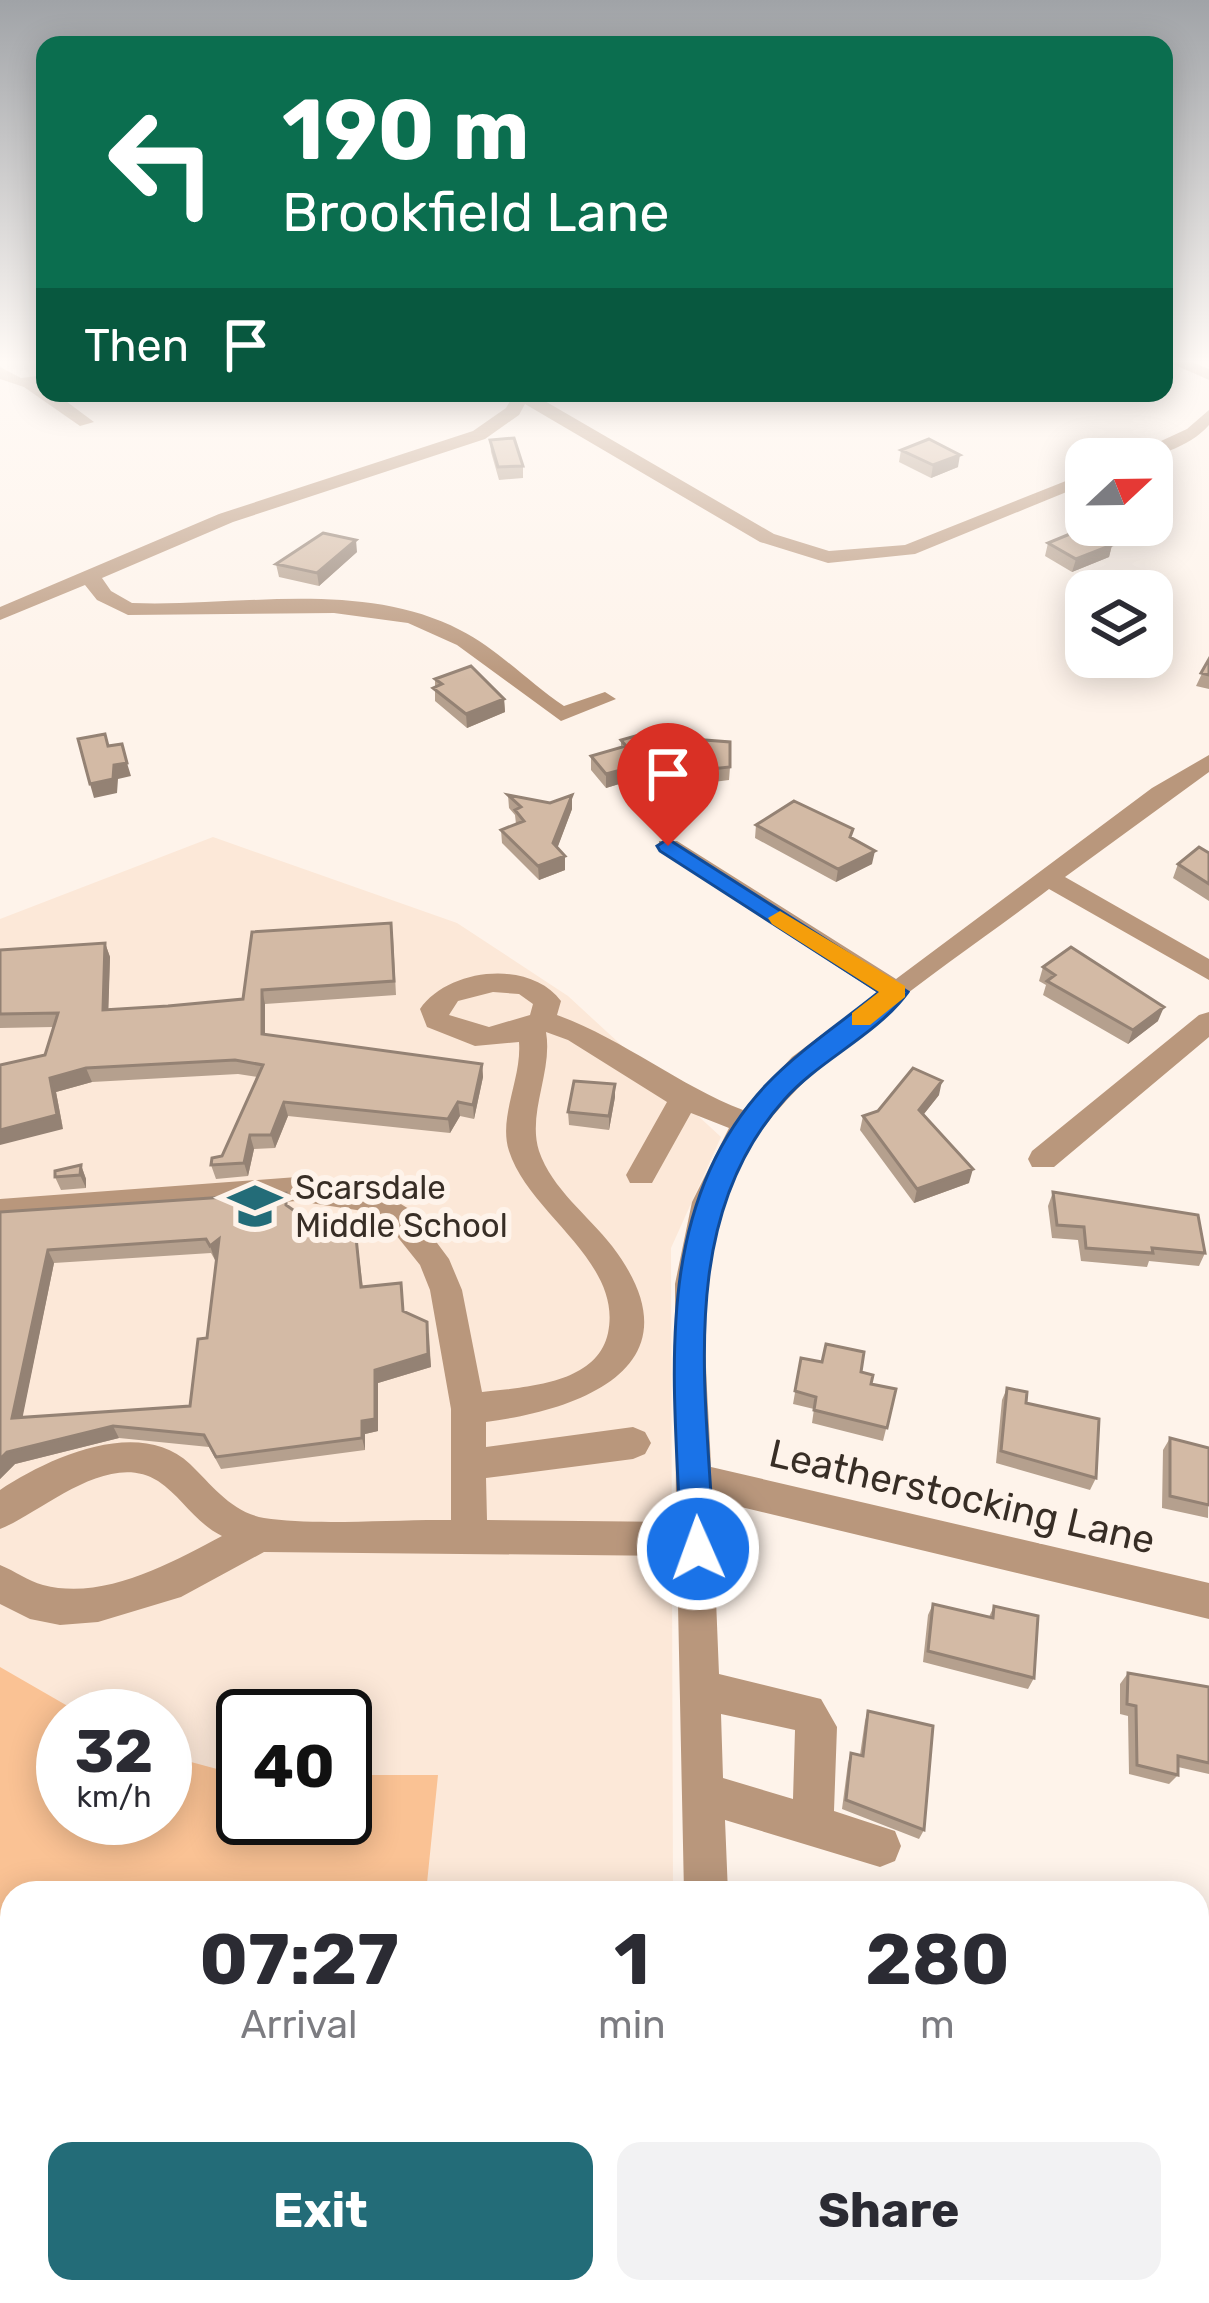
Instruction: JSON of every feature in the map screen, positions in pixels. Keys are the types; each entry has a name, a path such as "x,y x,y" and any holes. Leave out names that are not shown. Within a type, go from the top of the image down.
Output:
{"street":[{"path":"0,614 245,511 382,466"},
{"path":"646,466 767,538 828,557 908,550 1065,486"},
{"path":"91,574 92,584 106,598 128,609 365,610 417,618 454,634 562,714 605,699"},
{"path":"706,1881 704,1690 689,1329 694,1262 707,1202 748,1124 802,1064 1047,877 1209,762"},
{"path":"668,846 896,992"},
{"path":"1047,877 1209,971"},
{"path":"1042,1160 1209,1022"},
{"path":"468,1409 560,1395 591,1381 622,1344 629,1315 624,1287 536,1174 521,1145 537,1069 536,1024 578,1033 684,1099 748,1124"},
{"path":"641,1175 684,1099"},
{"path":"0,1211 297,1189 370,1200 404,1221 434,1259 446,1290 468,1409 469,1537"},
{"path":"469,1465 633,1443"},
{"path":"0,1512 26,1489 59,1472 147,1461 169,1468 208,1508 260,1535 697,1539"},
{"name":"Leatherstocking Lane","path":"695,1480 1209,1601"},
{"path":"0,1583 30,1601 60,1607 98,1604 168,1584 260,1535"},
{"path":"704,1690 807,1713 818,1727 812,1826"},
{"path":"704,1793 880,1846"}],"shaded area":[{"name":"Scarsdale Middle School","path":"213,837 457,923 568,996 721,1137 671,1248 673,1881 0,1881 0,919"},
{"path":"0,1667 38,1689 36,1845 192,1845 192,1762 216,1769 216,1845 372,1845 372,1775 438,1775 427,1881 0,1881"}],"building":[{"path":"323,533 356,540 317,573 276,564"},
{"path":"1065,536 1065,546 1109,546 1076,559 1048,543"},
{"path":"471,666 504,699 466,714 433,688 442,684 435,679"},
{"path":"105,734 108,746 122,744 127,763 114,765 113,779 90,784 78,739"},
{"path":"639,735 730,742 730,767 691,771 691,765 643,764 606,774 591,756 626,746 621,740"},
{"path":"508,795 550,803 572,795 553,843 565,856 538,866 501,830 524,821 515,810 521,807"},
{"path":"794,801 853,829 850,837 875,851 838,869 756,825"},
{"path":"1199,847 1209,853 1209,884 1178,864"},
{"path":"391,923 394,981 262,990 262,1034 482,1064 473,1105 458,1102 448,1119 284,1102 271,1135 250,1135 244,1163 211,1165 212,1158 222,1156 263,1065 235,1060 86,1068 50,1078 57,1115 0,1130 0,1065 45,1055 58,1013 0,1014 0,950 105,943 103,1010 168,1006 243,999 252,932"},
{"path":"1071,947 1164,1007 1133,1030 1047,981 1055,975 1043,967"},
{"path":"913,1068 942,1081 919,1110 973,1169 917,1189 863,1116 878,1111"},
{"path":"574,1081 615,1084 609,1116 568,1112"},
{"path":"81,1165 80,1175 55,1177 55,1171"},
{"path":"1053,1192 1198,1215 1205,1253 1086,1248 1084,1227 1057,1225"},
{"path":"286,1193 286,1205 323,1231 355,1227 361,1287 401,1283 403,1311 427,1322 428,1354 375,1370 375,1419 362,1421 362,1438 216,1457 204,1435 113,1426 7,1452 0,1459 0,1212","holes":["206,1239 210,1246 219,1239 207,1338 198,1339 190,1406 12,1418 48,1250"]},
{"path":"826,1344 864,1352 861,1372 873,1375 871,1384 896,1389 887,1428 814,1410 816,1397 795,1391 801,1358 822,1362"},
{"path":"1007,1388 1027,1392 1026,1403 1099,1419 1096,1478 1001,1451"},
{"path":"1170,1438 1209,1448 1209,1505 1170,1496"},
{"path":"933,1604 993,1618 994,1606 1038,1616 1034,1678 928,1651"},
{"path":"1128,1673 1209,1687 1209,1763 1178,1756 1178,1775 1137,1765 1136,1706 1127,1704"},
{"path":"868,1711 933,1726 924,1830 846,1800 851,1753 863,1756"}],"slow traffic":[{"path":"780,918 896,992 861,1019"}],"place":[{"name":"Scarsdale Middle School","path":"255,1206"}],"route":[{"path":"668,846 896,992 802,1064 776,1090 740,1137 707,1202 691,1284 689,1329 698,1549"}]}
